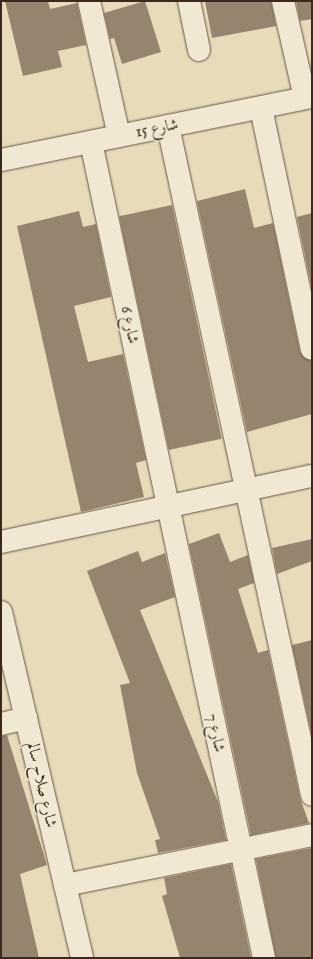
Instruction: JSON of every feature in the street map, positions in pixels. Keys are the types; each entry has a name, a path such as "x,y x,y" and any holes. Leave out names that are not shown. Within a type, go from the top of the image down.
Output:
{"street":[{"path":"89,1 119,136"},
{"path":"189,1 199,50"},
{"path":"284,1 308,98"},
{"name":"شارع 15","path":"1,160 308,98"},
{"path":"261,108 312,349"},
{"path":"168,126 248,489 312,795"},
{"name":"شارع 6","path":"91,142 167,507"},
{"path":"1,542 312,476"},
{"name":"شارع 7","path":"167,507 264,958"},
{"name":"شارع صلاح سالم","path":"1,612 82,958"},
{"path":"1,724 26,718"},
{"path":"65,885 312,835"}],"building":[{"path":"5,1 48,1 50,9 77,3 86,45 58,51 62,67 23,76"},
{"path":"145,1 161,52 122,64 114,38 110,39 104,13"},
{"path":"205,1 271,1 276,26 212,38"},
{"path":"296,1 312,1 312,19 300,21"},
{"path":"245,189 254,228 273,223 300,352 312,361 312,414 247,432 197,201"},
{"path":"172,205 222,439 169,450 119,216"},
{"path":"79,211 83,227 96,224 111,297 74,306 88,362 123,354 146,460 136,463 144,497 81,512 17,226"},
{"path":"312,213 312,289 297,217"},
{"path":"219,533 230,562 248,555 254,583 238,589 258,653 268,650 300,798 309,823 251,835 189,544"},
{"path":"312,539 312,561 277,574 272,548"},
{"path":"138,551 142,562 165,553 175,597 140,610 218,802 226,840 158,853 155,840 160,839 137,773 120,685 130,683 87,571"},
{"path":"312,640 312,736 292,645"},
{"path":"7,735 47,865 20,874 39,958 1,958 1,736"},
{"path":"312,848 312,958 276,958 256,859"},
{"path":"231,864 251,958 180,958 162,896 167,894 164,878"}]}
